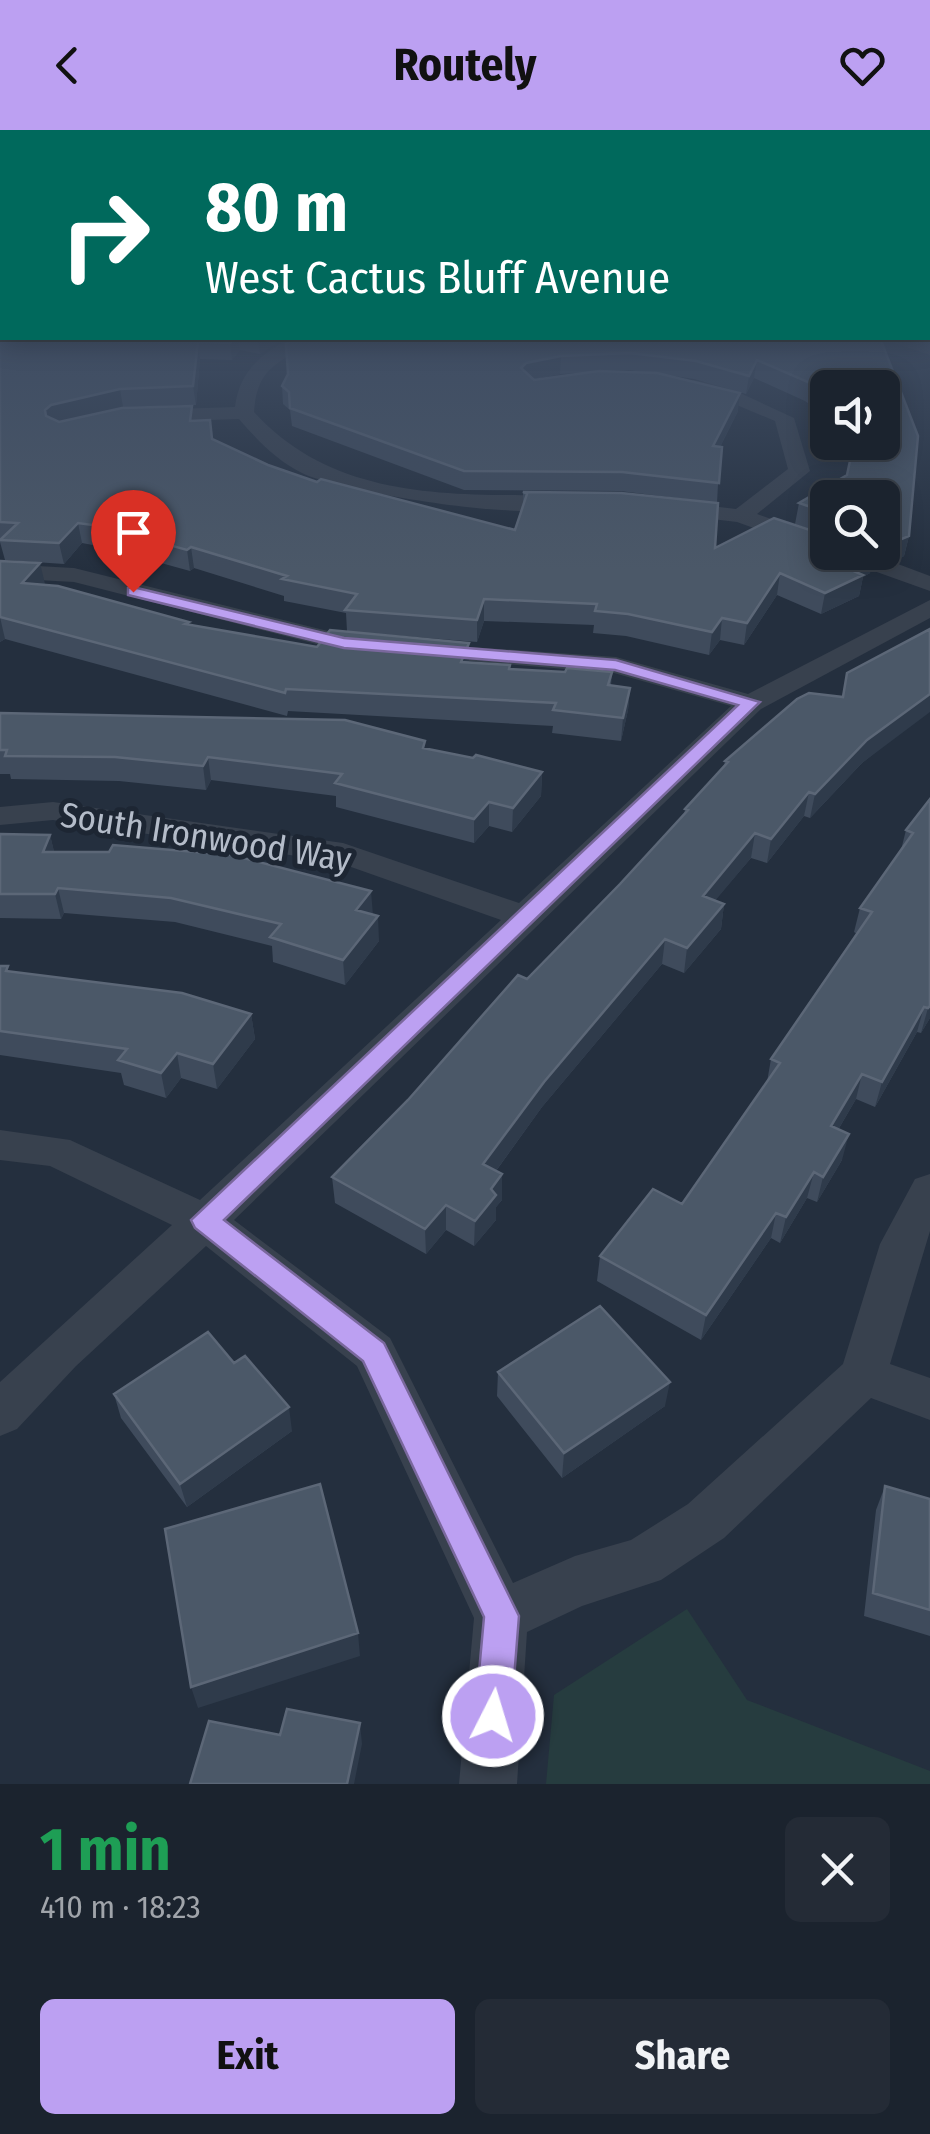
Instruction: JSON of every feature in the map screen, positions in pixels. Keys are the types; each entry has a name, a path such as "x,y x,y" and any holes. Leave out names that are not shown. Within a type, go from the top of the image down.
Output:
{"street":[{"path":"124,417 178,415"},
{"path":"246,415 283,453 318,472 367,485 454,501 583,502"},
{"path":"742,516 798,471 784,418 777,415"},
{"path":"655,506 742,516 810,541"},
{"path":"892,570 930,584"},
{"path":"0,572 74,575 344,643 616,665 751,702"},
{"path":"0,1414 60,1352 205,1220 751,702 930,608"},
{"name":"South Ironwood Way","path":"0,816 54,812 343,853 524,916"},
{"path":"0,1144 56,1151 205,1220 374,1352 501,1616 488,1784"},
{"path":"501,1616 575,1582 643,1562 706,1521 767,1468 863,1374 902,1244 930,1190"},
{"path":"863,1374 930,1399"}],"green space":[{"path":"687,1609 747,1700 930,1771 930,1784 546,1784 554,1695"}],"building":[{"path":"0,415 46,415 59,422 90,415 191,415 190,421 210,420 212,439 268,465 317,482 321,479 515,530 527,494 523,492 621,493 718,503 715,548 774,518 810,530 810,570 851,570 863,575 825,593 780,573 747,623 722,618 712,632 595,611 597,604 484,599 477,620 345,610 357,594 282,579 287,576 191,547 187,550 100,526 78,523 59,543 0,540 18,523 0,522"},
{"path":"310,415 729,415 713,446 722,447 719,483 622,472 464,471"},
{"path":"900,415 910,415 918,436 909,536 900,538 900,480 838,480 847,475 850,460 900,460"},
{"path":"0,561 40,563 22,583 58,586 189,622 185,624 317,647 330,630 469,643 461,662 510,665 509,669 612,672 608,685 630,688 623,718 553,710 556,703 286,689 285,693 0,617"},
{"path":"930,629 930,694 867,740 815,794 809,792 771,839 755,833 703,896 724,904 687,948 665,939 544,1082 483,1164 502,1174 491,1189 496,1195 475,1221 446,1205 425,1229 332,1177 408,1100 518,975 527,979 620,884 688,810 685,809 728,762 725,761 797,699 809,693 843,697 847,673"},
{"path":"0,713 345,720 425,741 423,748 473,758 476,755 542,772 513,808 489,802 474,819 335,783 342,774 208,757 203,766 115,757 5,756 7,750 0,750"},
{"path":"930,799 930,1006 924,1007 882,1082 862,1074 831,1126 849,1134 823,1177 814,1172 786,1217 776,1213 706,1315 600,1256 653,1189 682,1204 780,1063 771,1059 872,912 860,908 913,833 906,830"},
{"path":"0,834 50,835 43,852 109,852 113,845 232,855 371,891 356,910 378,916 343,960 270,937 281,924 171,898 58,888 55,894 0,894"},
{"path":"0,966 8,966 6,971 182,993 251,1014 213,1064 177,1053 161,1073 118,1060 127,1049 0,1031"},
{"path":"600,1306 670,1382 564,1453 498,1372"},
{"path":"208,1332 234,1363 245,1356 289,1407 180,1484 114,1394"},
{"path":"320,1484 358,1633 191,1687 165,1529"},
{"path":"885,1486 930,1499 930,1610 873,1593"},
{"path":"287,1709 360,1723 347,1784 190,1784 209,1721 280,1735"}],"route":[{"path":"133,592 344,643 616,665 751,702 205,1220 374,1352 501,1616 493,1716"}]}
